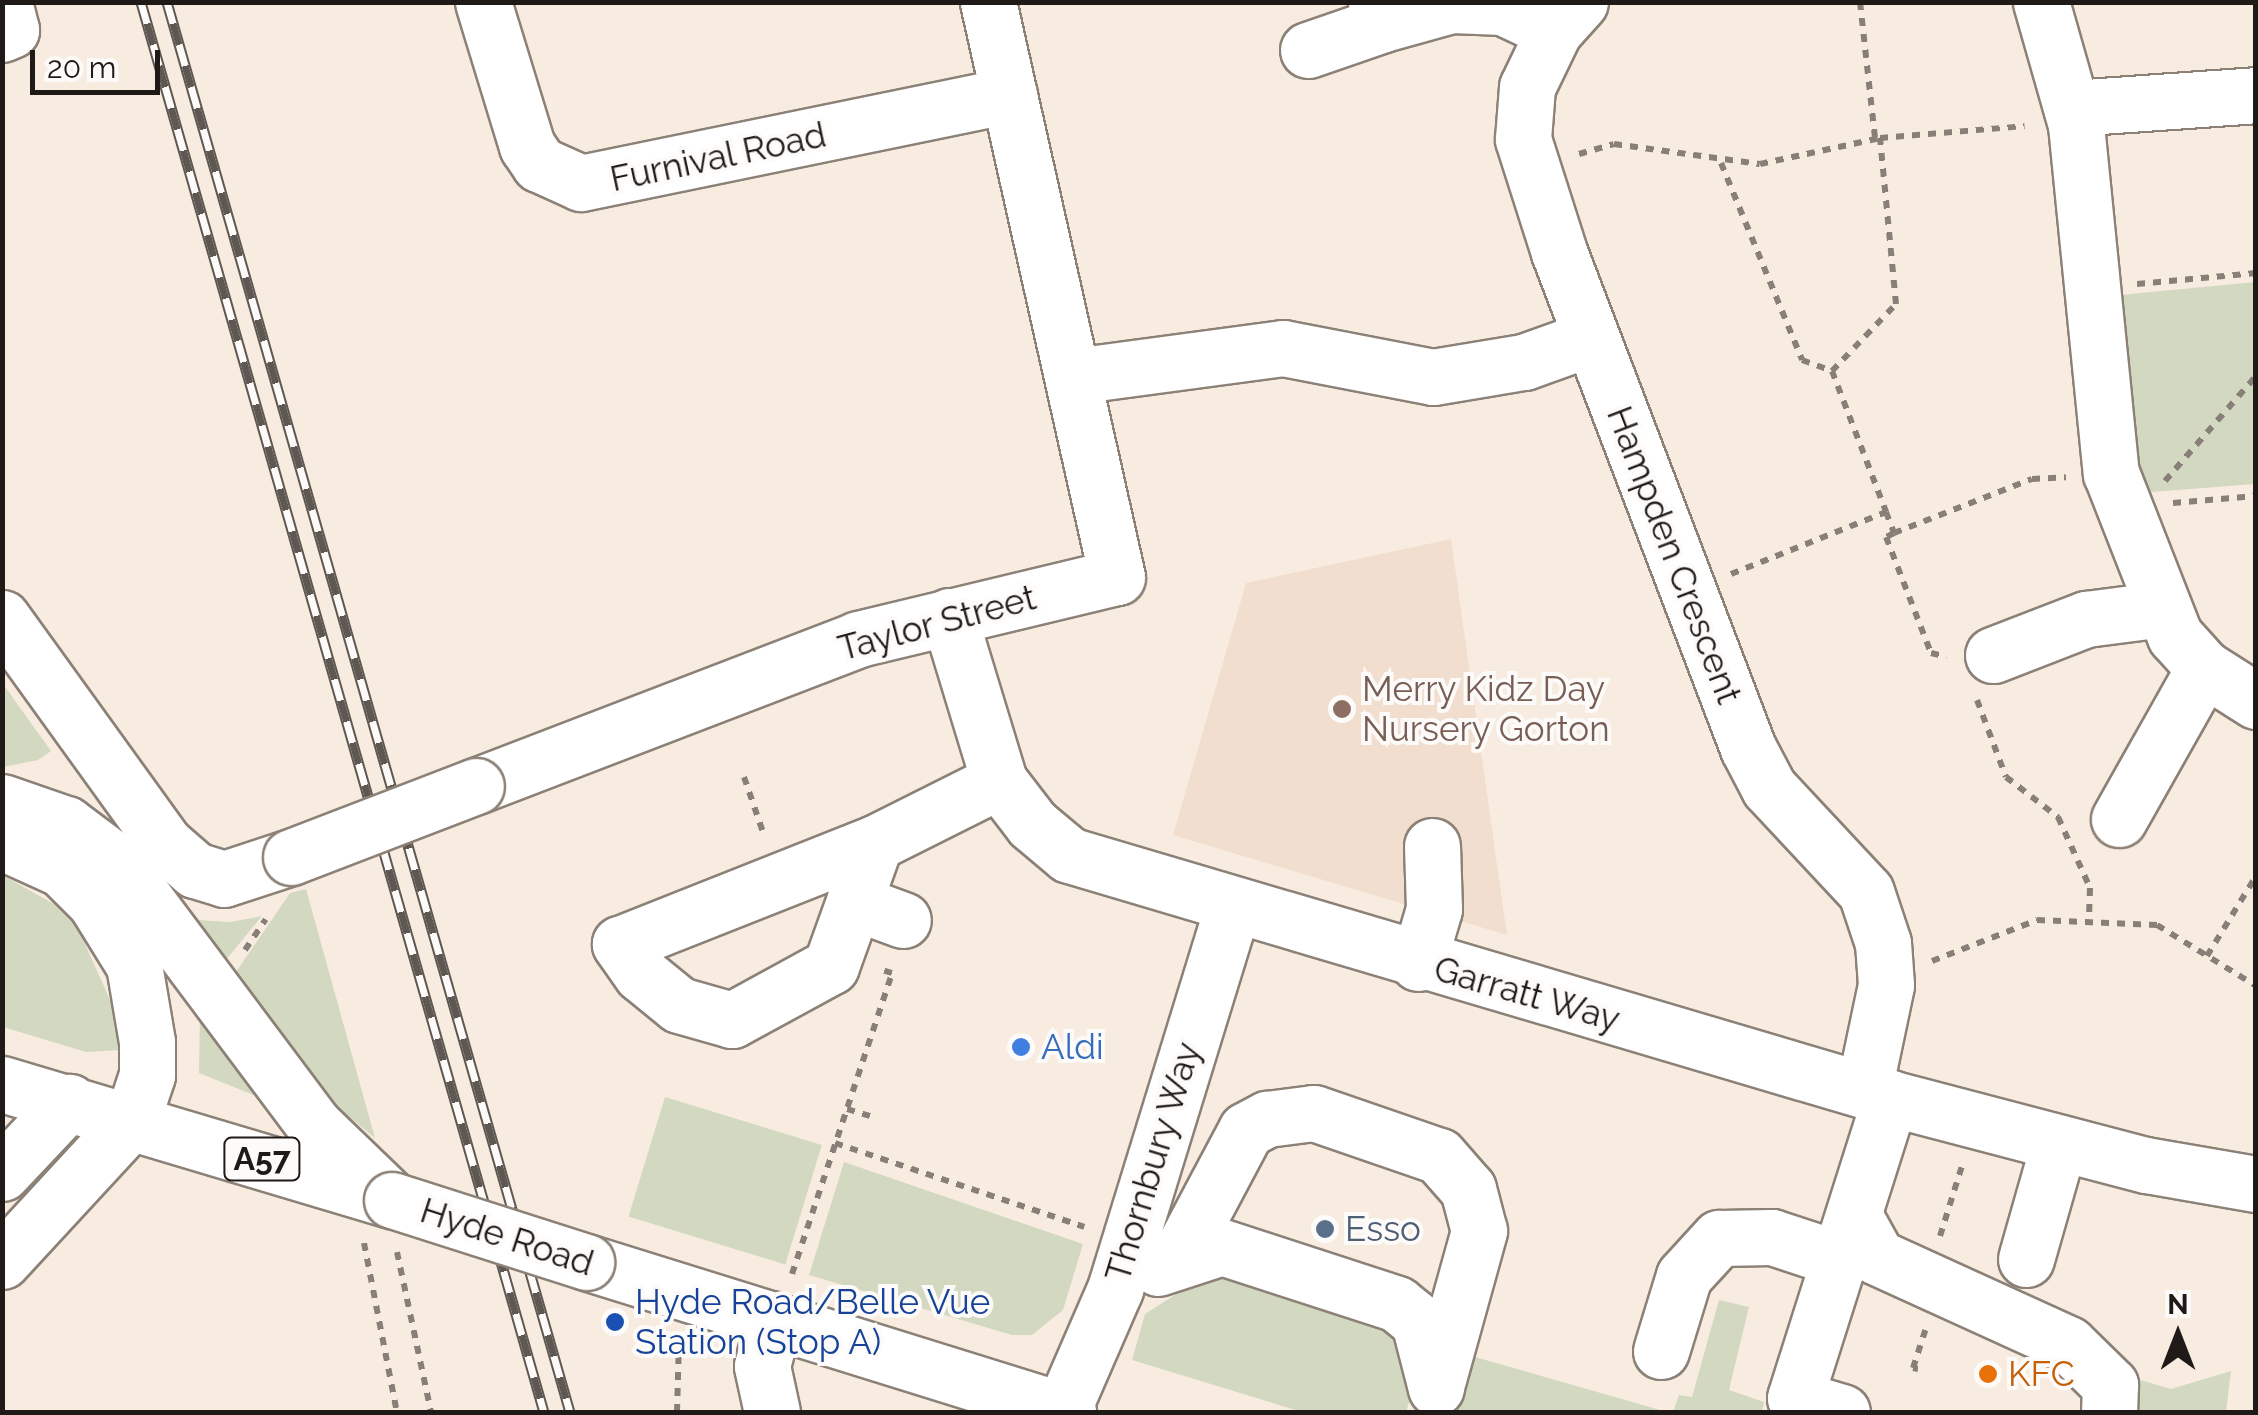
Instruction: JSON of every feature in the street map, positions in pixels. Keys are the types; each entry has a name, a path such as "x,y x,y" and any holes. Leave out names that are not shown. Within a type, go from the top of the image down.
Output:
{"main road":[{"path":"2,34 11,30 4,2"},
{"name":"Furnival Road","path":"483,2 527,146 538,164 581,183 1009,95"},
{"name":"Taylor Street","path":"2,618 166,844 208,877 242,875 283,880 476,786 858,640 1117,577 988,2"},
{"path":"2041,2 2074,115 2090,289 2126,495 2175,636 2204,668 2256,701"},
{"path":"1308,50 1379,13 1451,5 1503,7 1567,17"},
{"name":"Hampden Crescent","path":"1567,17 1527,86 1523,139 1532,168 1688,592 1769,788 1866,892 1883,943 1886,985 1877,1094 1818,1405"},
{"path":"2074,115 2256,95"},
{"path":"1074,376 1283,348 1433,378 1524,362 1592,338"},
{"path":"1977,670 2086,618 2163,609"},
{"name":"Garratt Way","path":"949,616 999,781 1032,824 1069,855 1232,908 1877,1094 2059,1143 2256,1184"},
{"path":"2119,819 2204,668"},
{"path":"876,843 878,911 831,966 732,1020 679,1005 641,974 620,944 876,843 999,781"},
{"path":"2,802 66,824 118,862 380,1213"},
{"path":"2,842 62,869 95,902 134,965 145,1004 147,1075 132,1120 2,1261"},
{"path":"1418,963 1434,910 1432,846"},
{"name":"Thornbury Way","path":"1065,1412 1114,1289 1232,908"},
{"name":"Hyde Road","path":"2,1084 132,1120 380,1213 586,1262 782,1299 1005,1404 1065,1412"},
{"path":"2,1173 69,1102"},
{"path":"1177,1260 1246,1130 1268,1119 1314,1113 1439,1156 1468,1189 1478,1232 1433,1399"},
{"path":"2026,1259 2059,1143"},
{"path":"1661,1351 1684,1276 1720,1238 1849,1239 1877,1258 2068,1344 2110,1384 2109,1412"},
{"path":"1114,1289 1177,1260 1222,1247 1397,1304 1419,1322 1433,1399"},
{"path":"772,1412 762,1366 782,1299"}],"path":[{"path":"1832,371 1896,304 1860,2"},
{"path":"1532,168 1614,144 1721,163 1783,163 1877,138 2074,115"},
{"path":"1721,163 1802,360 1832,371 1894,534"},
{"path":"2090,289 2256,274"},
{"path":"2126,495 2256,376"},
{"path":"2089,922 2090,888 2058,817 2006,777 1977,670 1931,653 1886,537 2032,479 2126,495 2256,496"},
{"path":"1688,592 1886,512"},
{"path":"744,778 768,845"},
{"path":"2207,956 2256,876"},
{"path":"234,966 283,880"},
{"path":"1919,966 2037,920 2157,925 2256,986"},
{"path":"782,1299 892,973 868,964"},
{"path":"846,1109 873,1118"},
{"path":"835,1143 1104,1234"},
{"path":"1936,1245 1965,1156"},
{"path":"380,1213 397,1412"},
{"path":"380,1213 431,1412"},
{"path":"677,1412 680,1336"}],"shaded area":[{"name":"Merry Kidz Day Nursery Gorton","path":"1451,539 1507,935 1173,835 1246,583"}],"green space":[{"path":"2255,282 2255,484 2138,493 2120,295"},
{"path":"3,684 51,751 38,760 3,767"},
{"path":"2,875 54,904 78,928 118,1018 122,1050 86,1052 3,1027"},
{"path":"306,889 375,1138 324,1096 236,972 290,893"},
{"path":"262,916 225,961 198,920 230,922"},
{"path":"200,1013 281,1106 199,1073"},
{"path":"665,1097 822,1145 785,1264 628,1217"},
{"path":"844,1162 1083,1244 1063,1310 1032,1335 1012,1335 809,1275"},
{"path":"1212,1271 1400,1328 1418,1374 1406,1412 1302,1412 1132,1360 1145,1314"},
{"path":"1719,1300 1749,1307 1729,1390 1764,1402 1762,1412 1673,1412 1679,1395 1692,1397"},
{"path":"1468,1355 1667,1412 1454,1412"},
{"path":"2231,1371 2226,1412 2128,1412 2120,1374 2171,1389"}],"railway":[{"path":"141,2 544,1412"},
{"path":"167,2 570,1412"}],"place":[{"name":"Merry Kidz Day Nursery Gorton","path":"1342,709"},
{"name":"Aldi","path":"1021,1047"},
{"name":"Esso","path":"1325,1229"},
{"name":"Hyde Road/Belle Vue Station (Stop A)","path":"615,1322"},
{"name":"KFC","path":"1988,1374"}]}
